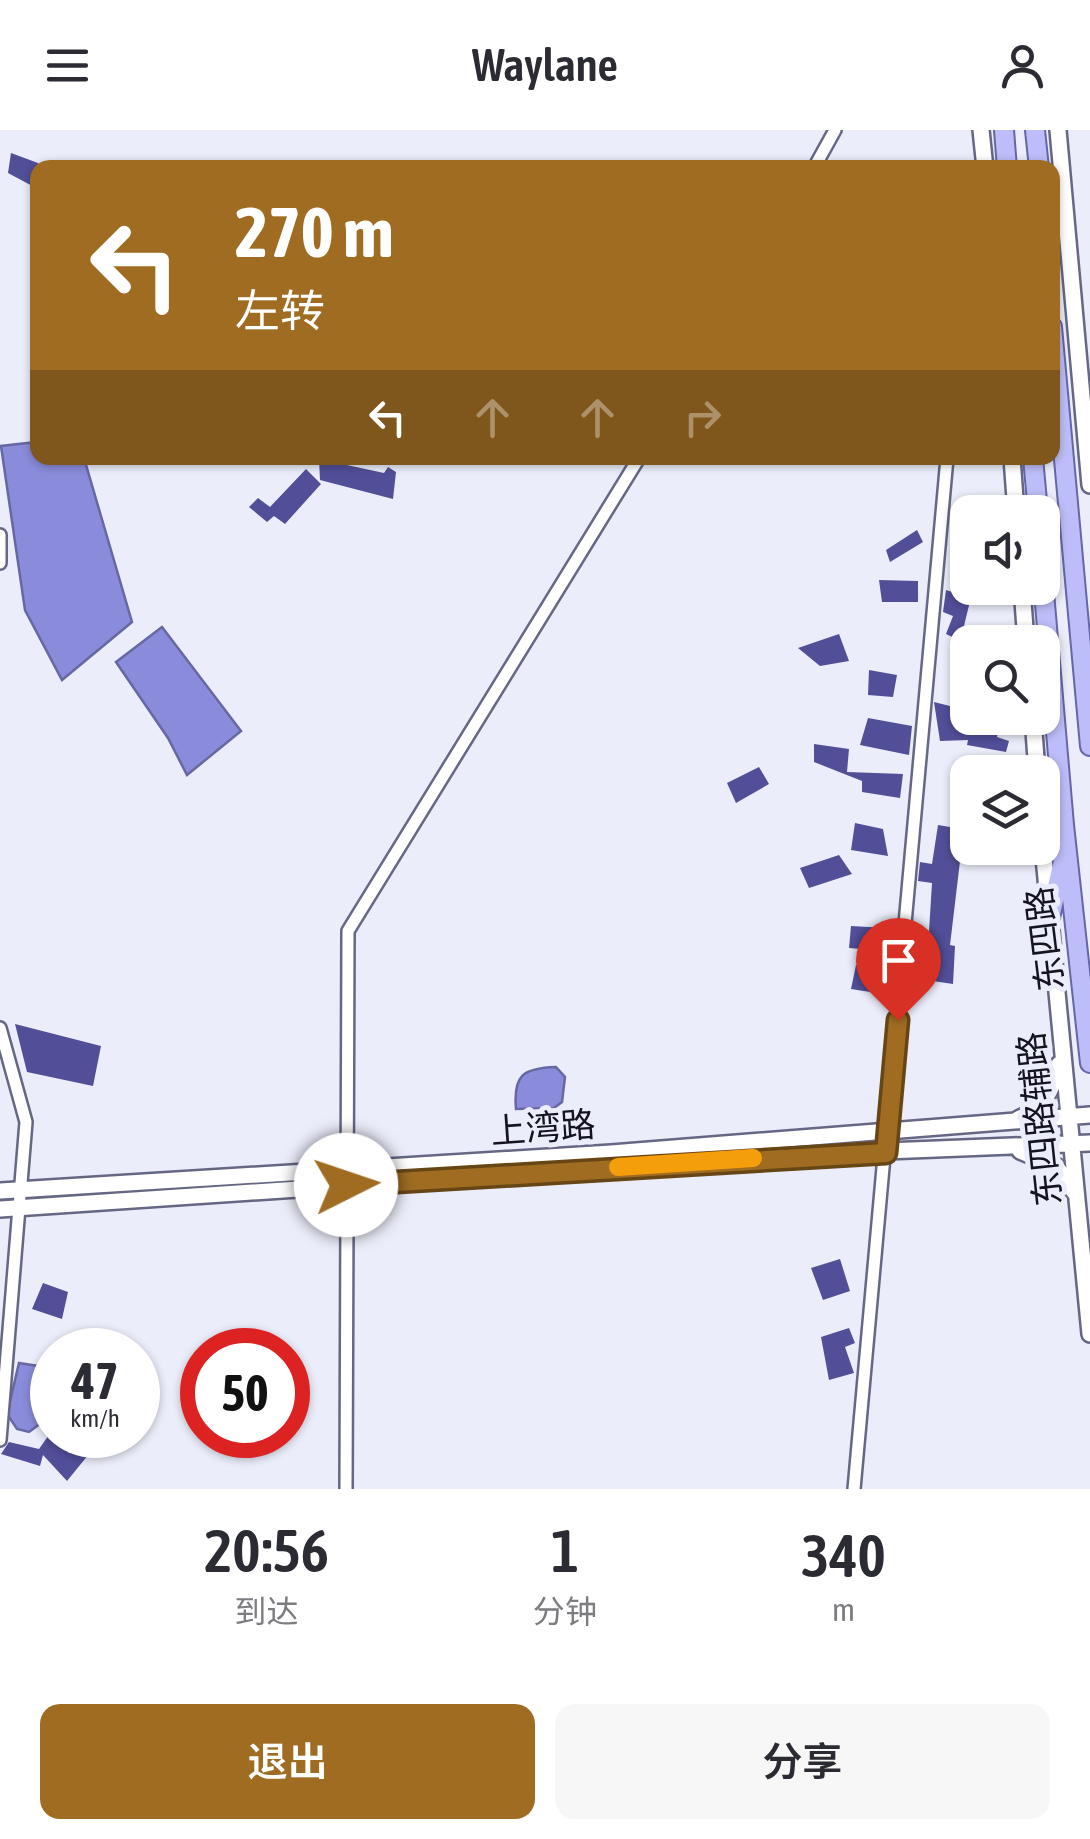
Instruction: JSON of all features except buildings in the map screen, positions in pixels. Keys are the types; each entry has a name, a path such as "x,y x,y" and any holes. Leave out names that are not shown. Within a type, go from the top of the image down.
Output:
{"main road":[{"path":"981,130 984,160"},
{"path":"1004,130 1006,160"},
{"path":"1036,130 1038,160"},
{"path":"1058,130 1090,485"},
{"path":"1060,415 1090,746"},
{"path":"1013,465 1015,495"},
{"path":"1035,465 1037,495"},
{"name":"东四路","path":"1045,605 1090,1063"},
{"path":"1050,922 1066,846"},
{"name":"东四路辅路","path":"1045,865 1090,1334"},
{"path":"1008,1123 1032,1112 1048,1095 1061,1046"},
{"name":"上湾路","path":"0,1209 1090,1115"},
{"name":"上湾路","path":"0,1191 1090,1143"},
{"path":"996,1147 1033,1153 1056,1166 1090,1224"}],"street":[{"path":"818,160 835,130"},
{"path":"346,1489 348,931 635,465"},
{"path":"854,1489 945,465"},
{"path":"0,535 0,563"},
{"path":"0,1028 26,1122 0,1440"}],"water":[{"path":"30,443 30,465 86,465 132,622 62,680 25,610 1,446"},
{"path":"162,627 241,731 187,775 168,738 116,662"},
{"path":"556,1067 565,1077 562,1102 554,1108 516,1109 516,1088 522,1076 535,1069"},
{"path":"19,1363 30,1365 30,1431 17,1429 7,1414"}],"slow traffic":[{"path":"618,1167 753,1158"}],"route":[{"path":"346,1185 836,1152 886,1153 898,1020"}]}
